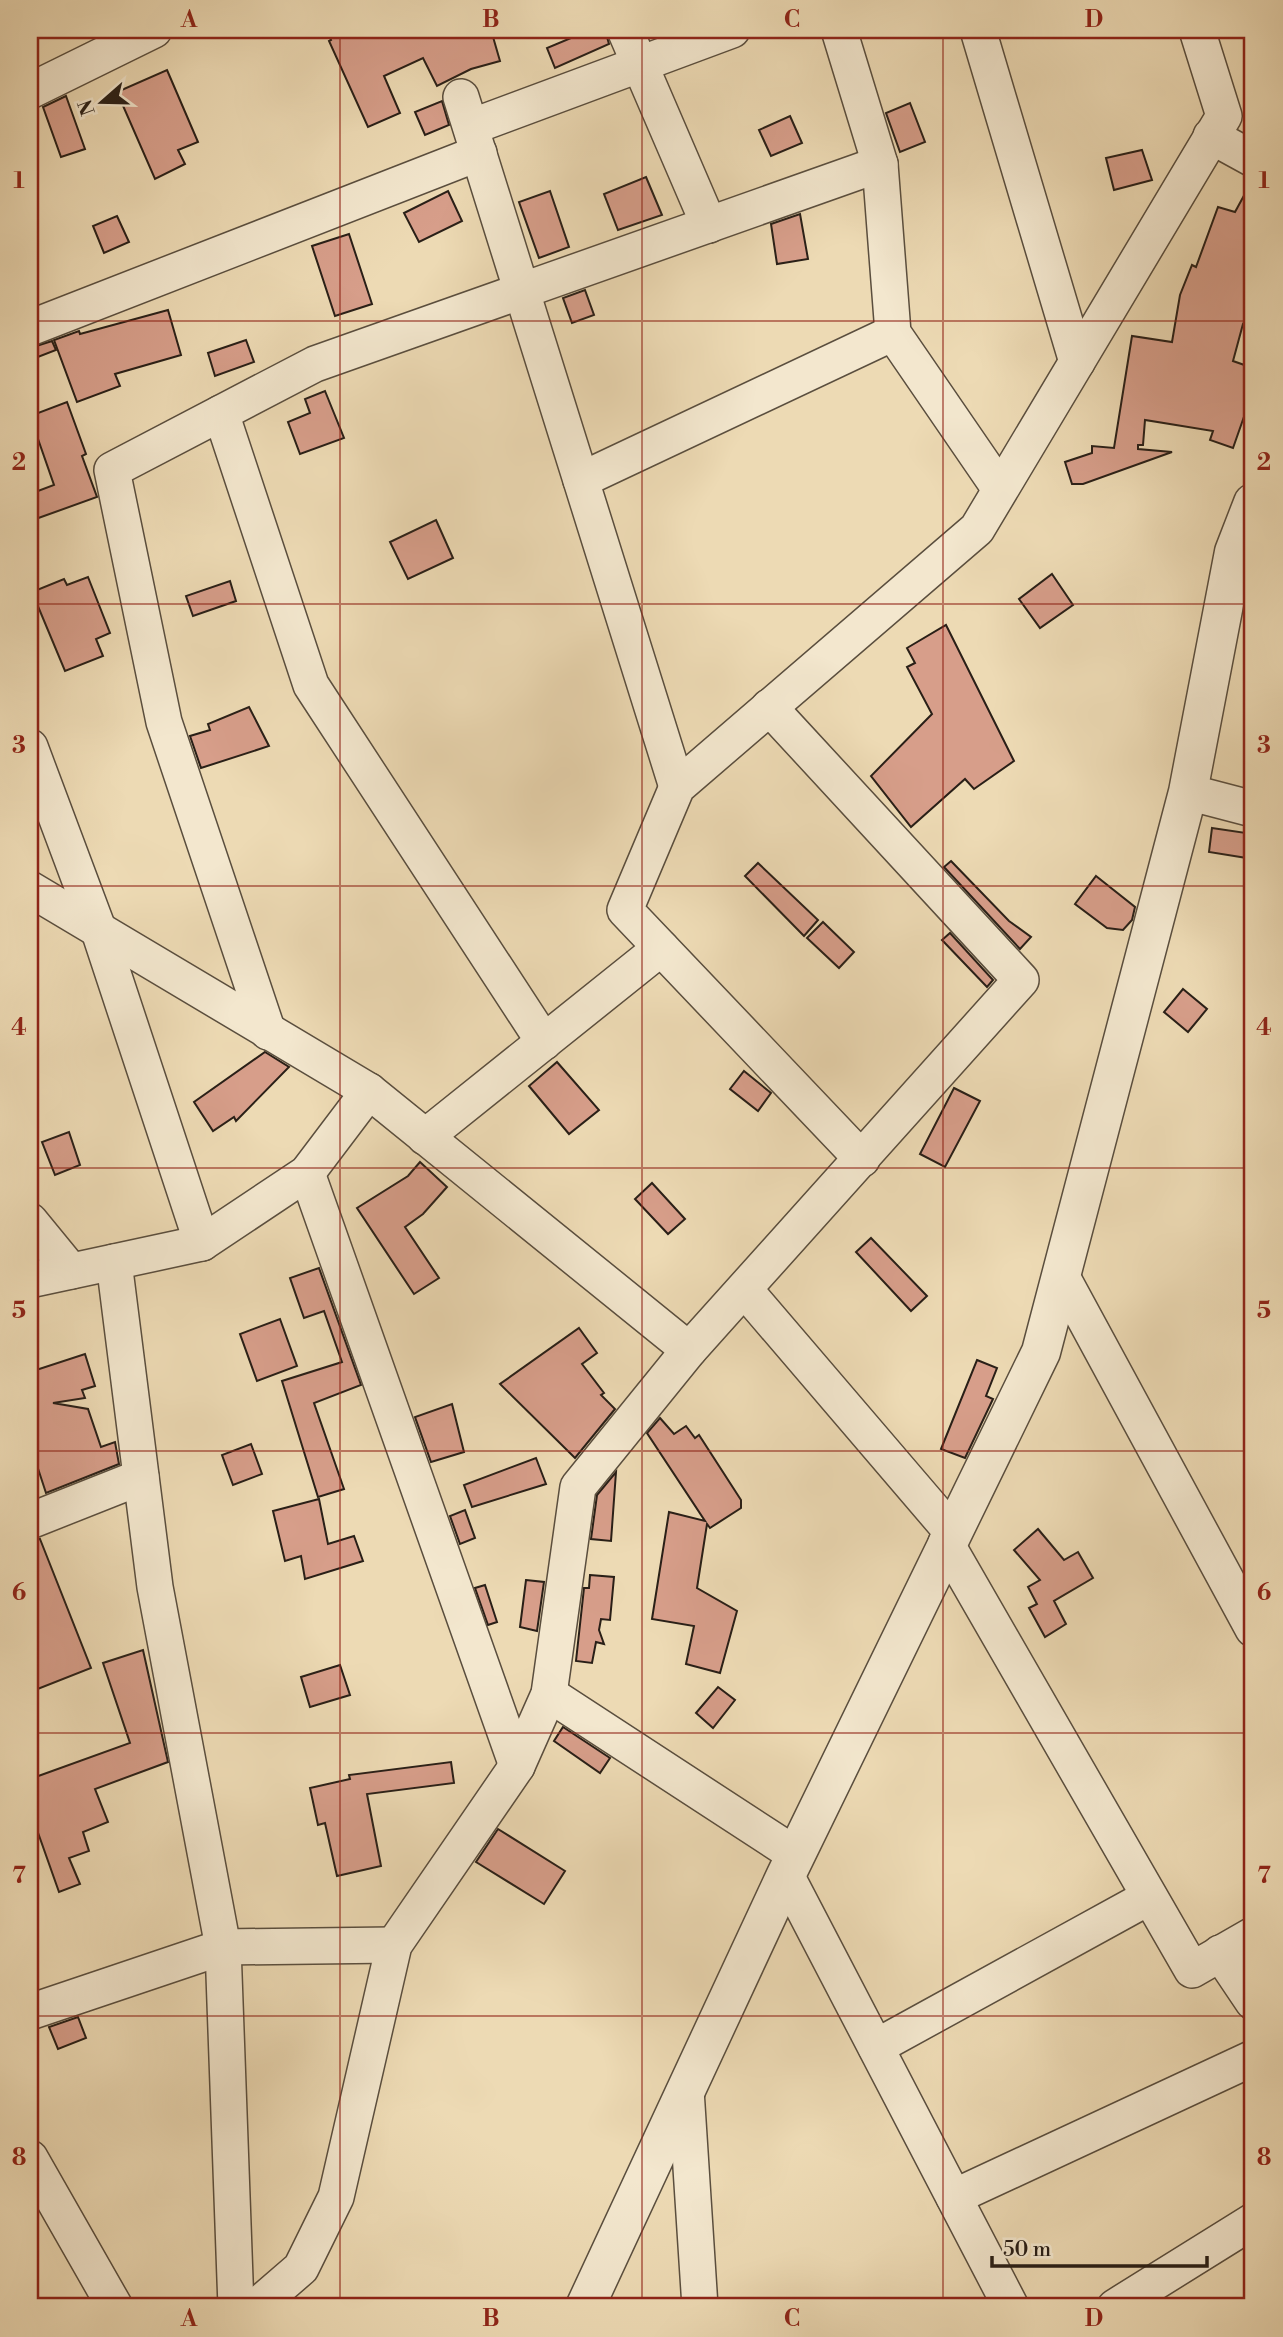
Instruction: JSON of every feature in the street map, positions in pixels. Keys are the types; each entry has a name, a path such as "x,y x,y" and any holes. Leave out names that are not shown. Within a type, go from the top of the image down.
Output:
{"street":[{"path":"30,91 154,30"},
{"path":"625,30 709,225"},
{"path":"30,328 471,126 732,30"},
{"path":"839,30 880,164 893,333 1000,489"},
{"path":"978,30 1077,362"},
{"path":"862,1159 625,910 677,787 977,529 1224,116 1197,30"},
{"path":"471,126 677,787"},
{"path":"1212,136 1253,159"},
{"path":"268,1032 164,722 112,470 315,364 880,164"},
{"path":"581,480 893,333"},
{"path":"221,413 311,685 544,1042"},
{"path":"586,2307 791,1865 1041,1352 1188,792 1234,552 1253,503"},
{"path":"257,2307 301,2268 336,2197 394,1945 517,1766 549,1694 578,1486 689,1350 1021,980 769,708"},
{"path":"30,747 100,934 202,1244"},
{"path":"1188,792 1253,809"},
{"path":"30,889 100,934 369,1091 689,1350"},
{"path":"425,1137 661,948"},
{"path":"30,1280 202,1244 307,1172 369,1091"},
{"path":"307,1172 517,1766"},
{"path":"30,1221 71,1271"},
{"path":"114,1262 155,1587 223,1947 236,2307"},
{"path":"1061,1275 1253,1629"},
{"path":"745,1290 949,1537 1192,1970 1253,1935"},
{"path":"30,1521 141,1477"},
{"path":"549,1694 791,1865 876,2047 1011,2307"},
{"path":"876,2047 1149,1897"},
{"path":"30,2012 223,1947 394,1945"},
{"path":"1220,1953 1253,2002"},
{"path":"954,2196 1253,2059"},
{"path":"686,2090 700,2307"},
{"path":"30,2158 115,2307"},
{"path":"1115,2307 1253,2221"}],"building":[{"path":"327,30 491,30 500,61 471,69 437,86 423,58 384,76 400,113 368,127 329,41 331,40"},
{"path":"590,30 605,30 609,44 555,68 547,48"},
{"path":"167,70 198,142 178,150 185,164 155,179 117,92"},
{"path":"66,96 85,149 61,157 43,107"},
{"path":"442,101 449,125 425,135 415,112"},
{"path":"910,103 925,142 900,152 886,113"},
{"path":"790,116 802,143 771,156 759,130"},
{"path":"1142,150 1152,180 1114,190 1106,158"},
{"path":"646,177 662,215 618,230 604,194"},
{"path":"1253,179 1253,309 1243,324 1233,361 1253,368 1253,391 1233,448 1210,440 1213,431 1145,420 1143,445 1138,445 1138,449 1172,452 1083,484 1072,484 1065,462 1092,453 1092,446 1114,448 1132,336 1172,342 1180,295 1192,265 1196,267 1218,207 1235,212"},
{"path":"448,191 462,221 419,242 404,213"},
{"path":"550,191 569,247 539,258 519,202"},
{"path":"800,214 808,259 777,264 771,224"},
{"path":"117,216 129,242 104,253 93,226"},
{"path":"349,234 372,304 335,316 312,246"},
{"path":"585,290 594,315 572,323 563,298"},
{"path":"168,310 181,355 115,374 120,386 77,402 54,340 79,331 80,334"},
{"path":"246,340 254,362 215,376 208,353"},
{"path":"52,341 56,350 30,360 30,348"},
{"path":"325,391 344,438 300,454 288,422 310,413 305,399"},
{"path":"67,402 86,454 82,456 97,497 30,521 30,494 54,485 30,416"},
{"path":"436,520 453,558 408,579 390,542"},
{"path":"1052,574 1073,605 1040,628 1019,599"},
{"path":"88,577 110,633 96,639 103,656 65,671 32,592 64,579 67,585"},
{"path":"230,581 236,601 193,616 186,596"},
{"path":"946,625 1014,761 974,789 965,779 911,827 871,776 932,714 907,667 915,663 907,648"},
{"path":"249,707 269,746 201,768 190,736 210,730 208,724"},
{"path":"1212,828 1253,834 1253,859 1209,852"},
{"path":"951,861 1009,921 1031,937 1020,949 944,867"},
{"path":"758,863 818,920 804,936 745,876"},
{"path":"1096,876 1135,907 1132,920 1123,930 1107,928 1075,904"},
{"path":"823,922 854,952 839,968 807,938"},
{"path":"950,933 993,980 987,987 942,940"},
{"path":"1183,989 1207,1009 1188,1032 1164,1012"},
{"path":"265,1052 289,1067 236,1121 234,1117 213,1131 194,1102"},
{"path":"557,1062 599,1110 569,1134 529,1086"},
{"path":"744,1071 771,1093 758,1111 730,1089"},
{"path":"954,1088 980,1101 945,1167 920,1154"},
{"path":"69,1132 80,1165 55,1175 42,1142"},
{"path":"420,1162 447,1187 423,1214 405,1227 439,1278 414,1294 357,1208 408,1176"},
{"path":"652,1183 685,1219 668,1234 635,1199"},
{"path":"871,1238 927,1296 911,1311 856,1252"},
{"path":"319,1268 361,1385 314,1403 344,1489 318,1497 282,1381 342,1362 324,1311 304,1318 290,1278"},
{"path":"280,1319 297,1366 257,1381 240,1334"},
{"path":"579,1328 597,1353 582,1364 604,1393 601,1395 615,1409 575,1458 500,1384"},
{"path":"85,1354 95,1386 82,1390 85,1398 53,1403 88,1409 101,1447 115,1442 119,1464 46,1493 30,1444 30,1372"},
{"path":"977,1360 997,1368 986,1396 993,1399 965,1458 941,1449"},
{"path":"452,1404 464,1452 431,1462 415,1417"},
{"path":"660,1418 674,1434 686,1426 695,1438 699,1435 741,1500 741,1508 710,1528 707,1524 697,1588 737,1611 720,1673 686,1664 694,1626 652,1619 669,1512 705,1521 647,1433"},
{"path":"251,1444 262,1474 233,1485 222,1455"},
{"path":"536,1458 546,1484 472,1507 464,1485"},
{"path":"616,1472 611,1541 591,1539 597,1495"},
{"path":"319,1499 328,1544 354,1536 363,1561 305,1579 301,1556 285,1561 273,1511"},
{"path":"465,1510 475,1538 460,1544 450,1516"},
{"path":"1038,1529 1064,1560 1078,1552 1093,1578 1054,1601 1066,1624 1045,1637 1029,1608 1037,1604 1028,1587 1040,1580 1014,1550"},
{"path":"40,1539 91,1668 30,1692 30,1541"},
{"path":"590,1575 614,1577 610,1620 601,1619 599,1630 604,1644 596,1642 592,1663 576,1661 584,1588 589,1588"},
{"path":"526,1580 544,1582 537,1631 520,1627"},
{"path":"485,1585 497,1622 488,1625 475,1588"},
{"path":"143,1650 168,1762 95,1789 108,1822 83,1832 89,1851 69,1858 80,1884 59,1892 30,1810 30,1779 130,1743 103,1663"},
{"path":"340,1665 350,1695 310,1707 301,1677"},
{"path":"718,1687 735,1700 713,1728 696,1713"},
{"path":"563,1727 610,1758 600,1773 554,1741"},
{"path":"451,1762 454,1783 367,1794 381,1866 337,1876 325,1823 318,1825 310,1788 350,1779 349,1775"},
{"path":"498,1829 565,1871 544,1904 476,1862"},
{"path":"78,2017 86,2038 58,2049 49,2027"}]}
